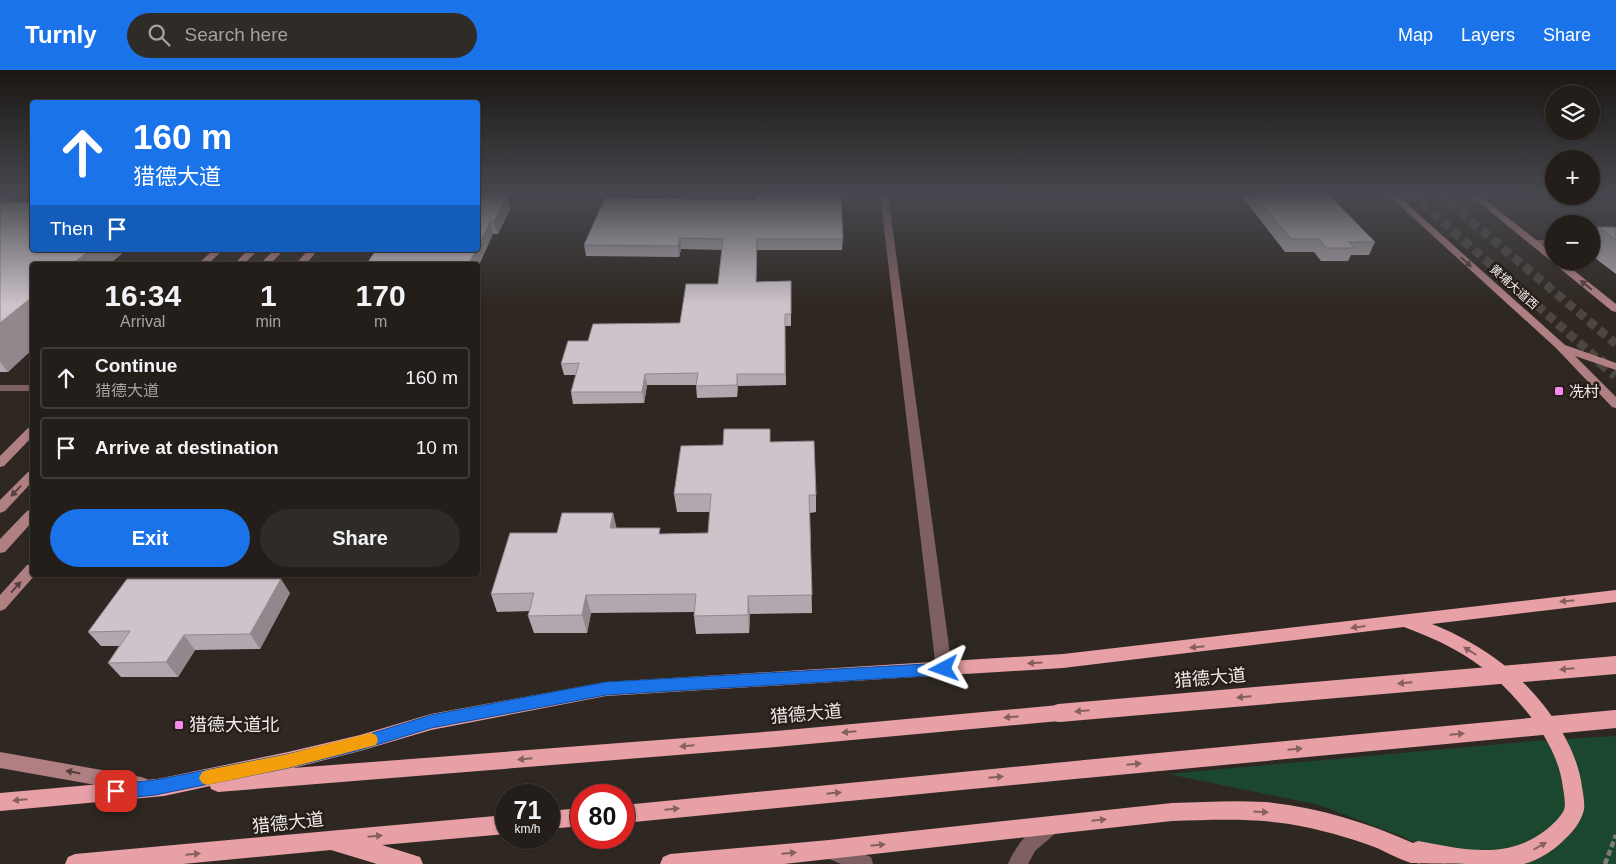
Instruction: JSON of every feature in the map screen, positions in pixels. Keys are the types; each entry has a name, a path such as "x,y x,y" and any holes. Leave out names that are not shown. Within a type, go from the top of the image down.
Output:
{"highway":[{"path":"155,788 288,761 360,743 431,722 606,689 1063,661 1616,596"},
{"path":"670,864 830,850 1172,812 1221,810 1268,812 1313,820 1407,849 1476,860 1502,859 1524,855 1543,846 1564,828 1574,810 1573,785 1565,755 1536,709 1484,659 1437,632 1406,621"},
{"name":"猎德大道","path":"0,802 776,739 1616,665"},
{"path":"635,813 1616,719"},
{"name":"猎德大道","path":"74,864 495,825"},
{"path":"327,840 413,864"},
{"path":"1407,849 1434,864"}],"main road":[{"name":"黄埔大道西","path":"1432,231 1560,346 1616,404"},
{"path":"1519,231 1545,252"},
{"path":"205,262 216,252"},
{"path":"241,262 251,252"},
{"path":"267,262 276,252"},
{"path":"303,262 311,252"},
{"path":"1567,270 1616,309"},
{"path":"1560,346 1616,367"},
{"path":"0,463 30,433"},
{"path":"0,508 30,477"},
{"path":"0,548 30,516"},
{"path":"0,605 30,571"},
{"path":"0,760 155,788"}],"street":[{"path":"889,231 944,669"},
{"path":"1018,864 1029,845 1051,826"},
{"path":"830,850 864,864"}],"lane":[{"path":"1532,242 1545,242"},
{"path":"0,388 30,388"}],"path":[{"path":"1605,864 1616,835"}],"green space":[{"path":"1616,736 1616,864 1456,864 1404,837 1319,805 1168,774 1533,741"}],"building":[{"path":"0,231 30,231 30,252 87,252 75,262 30,262 30,299 0,323"},
{"path":"480,231 485,231 480,242"},
{"path":"590,231 843,231 843,239 757,239 756,282 791,281 791,314 785,314 785,374 737,374 737,385 696,386 698,373 645,374 642,392 571,392 579,363 561,364 568,341 588,341 593,324 680,323 686,284 718,284 723,239 680,238 678,246 584,245"},
{"path":"1284,231 1364,231 1375,242 1349,242 1354,248 1326,248 1319,239 1291,239"},
{"path":"1604,231 1616,231 1616,240"},
{"path":"375,252 475,252 470,262 368,262"},
{"path":"724,429 770,429 770,442 814,441 816,495 809,495 812,595 748,596 748,615 694,616 696,594 586,595 582,615 528,616 534,593 491,594 510,533 557,533 562,513 613,513 610,528 660,528 659,534 708,533 711,494 674,494 681,446 723,445"},
{"path":"127,579 281,579 250,634 184,635 166,662 108,663 130,631 88,632"}],"tunnel":[{"path":"1453,231 1600,361"},
{"path":"1483,231 1616,344"},
{"path":"1599,360 1616,375"}],"slow traffic":[{"path":"207,778 288,761 371,740"}],"place":[{"name":"冼村","path":"1559,391"},
{"name":"猎德大道北","path":"179,725"}],"route":[{"path":"116,791 155,788 288,761 360,743 431,722 523,703 606,689 944,669"}]}
